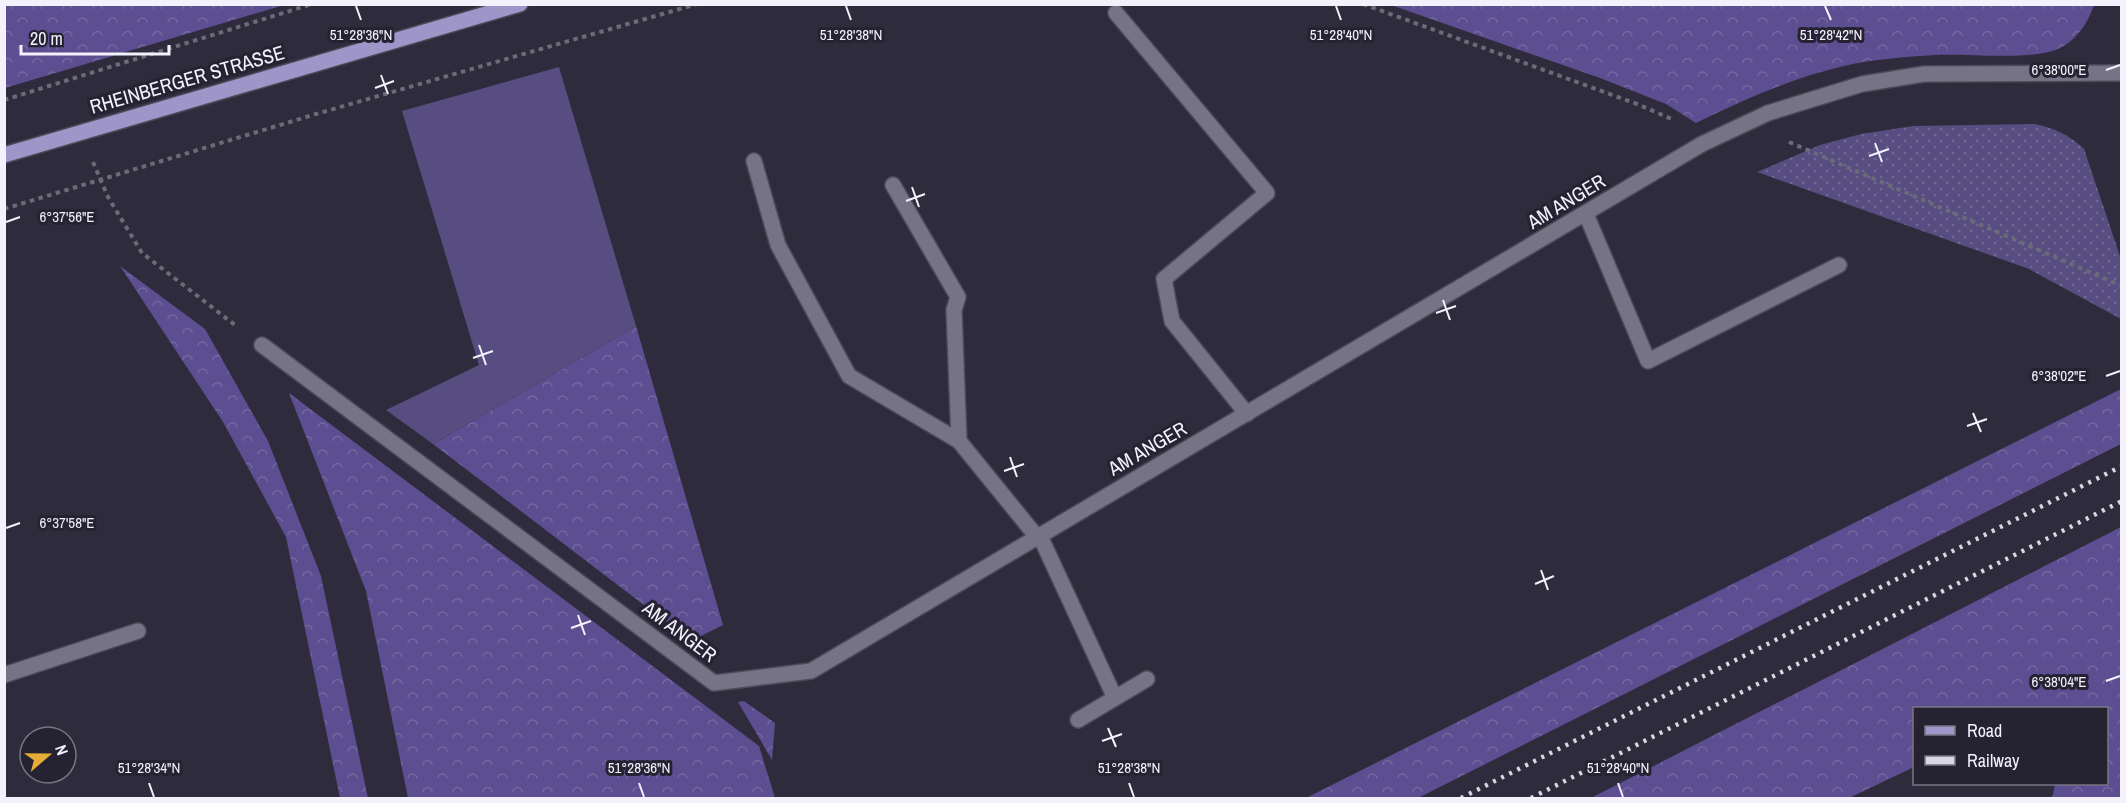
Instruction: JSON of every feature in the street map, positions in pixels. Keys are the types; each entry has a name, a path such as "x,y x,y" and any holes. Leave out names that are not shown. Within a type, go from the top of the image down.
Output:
{"main road":[{"name":"RHEINBERGER STRASSE","path":"4,155 520,4"}],"street":[{"path":"1116,13 1267,193 1164,279 1172,321 1247,414"},
{"name":"AM ANGER","path":"262,345 714,683 811,671 1702,144 1744,123 1809,99 1862,84 1924,74 2121,73"},
{"path":"754,161 777,245 849,376 959,441 1039,536 1115,698"},
{"path":"893,185 958,297 954,310 959,441"},
{"path":"1586,214 1648,361 1839,265"},
{"path":"4,675 138,631"},
{"path":"1078,720 1147,679"}],"path":[{"path":"4,100 312,4"},
{"path":"4,209 316,114 697,4"},
{"path":"1362,4 1637,104 1672,119 1702,144"},
{"path":"1744,123 2121,286"},
{"path":"83,132 99,180 142,253 262,345"}],"shaded area":[{"path":"559,67 636,326 433,444 386,410 479,365 402,111"},
{"path":"2035,124 2061,133 2084,149 2121,259 2121,319 2029,269 1757,172 1820,145 1861,134 1913,126"}],"green space":[{"path":"5,4 284,4 284,5 5,88"},
{"path":"1391,5 2094,5 2085,25 2076,36 2064,46 2046,53 2015,56 1935,55 1855,64 1787,83 1696,123 1666,104 1600,78"},
{"path":"120,266 205,329 268,441 321,576 368,798 340,798 286,537 223,422"},
{"path":"636,326 723,625 691,641 433,444"},
{"path":"2121,389 2121,444 1418,798 1306,798"},
{"path":"289,393 759,746 775,798 408,798 366,591"},
{"path":"2121,527 2121,798 2050,798 2055,785 2108,785 2108,707 1913,707 1913,767 1849,798 1591,798"},
{"path":"744,701 775,723 772,760 738,702"}],"railway":[{"path":"1461,798 2122,466"},
{"path":"1531,798 2122,501"}]}
